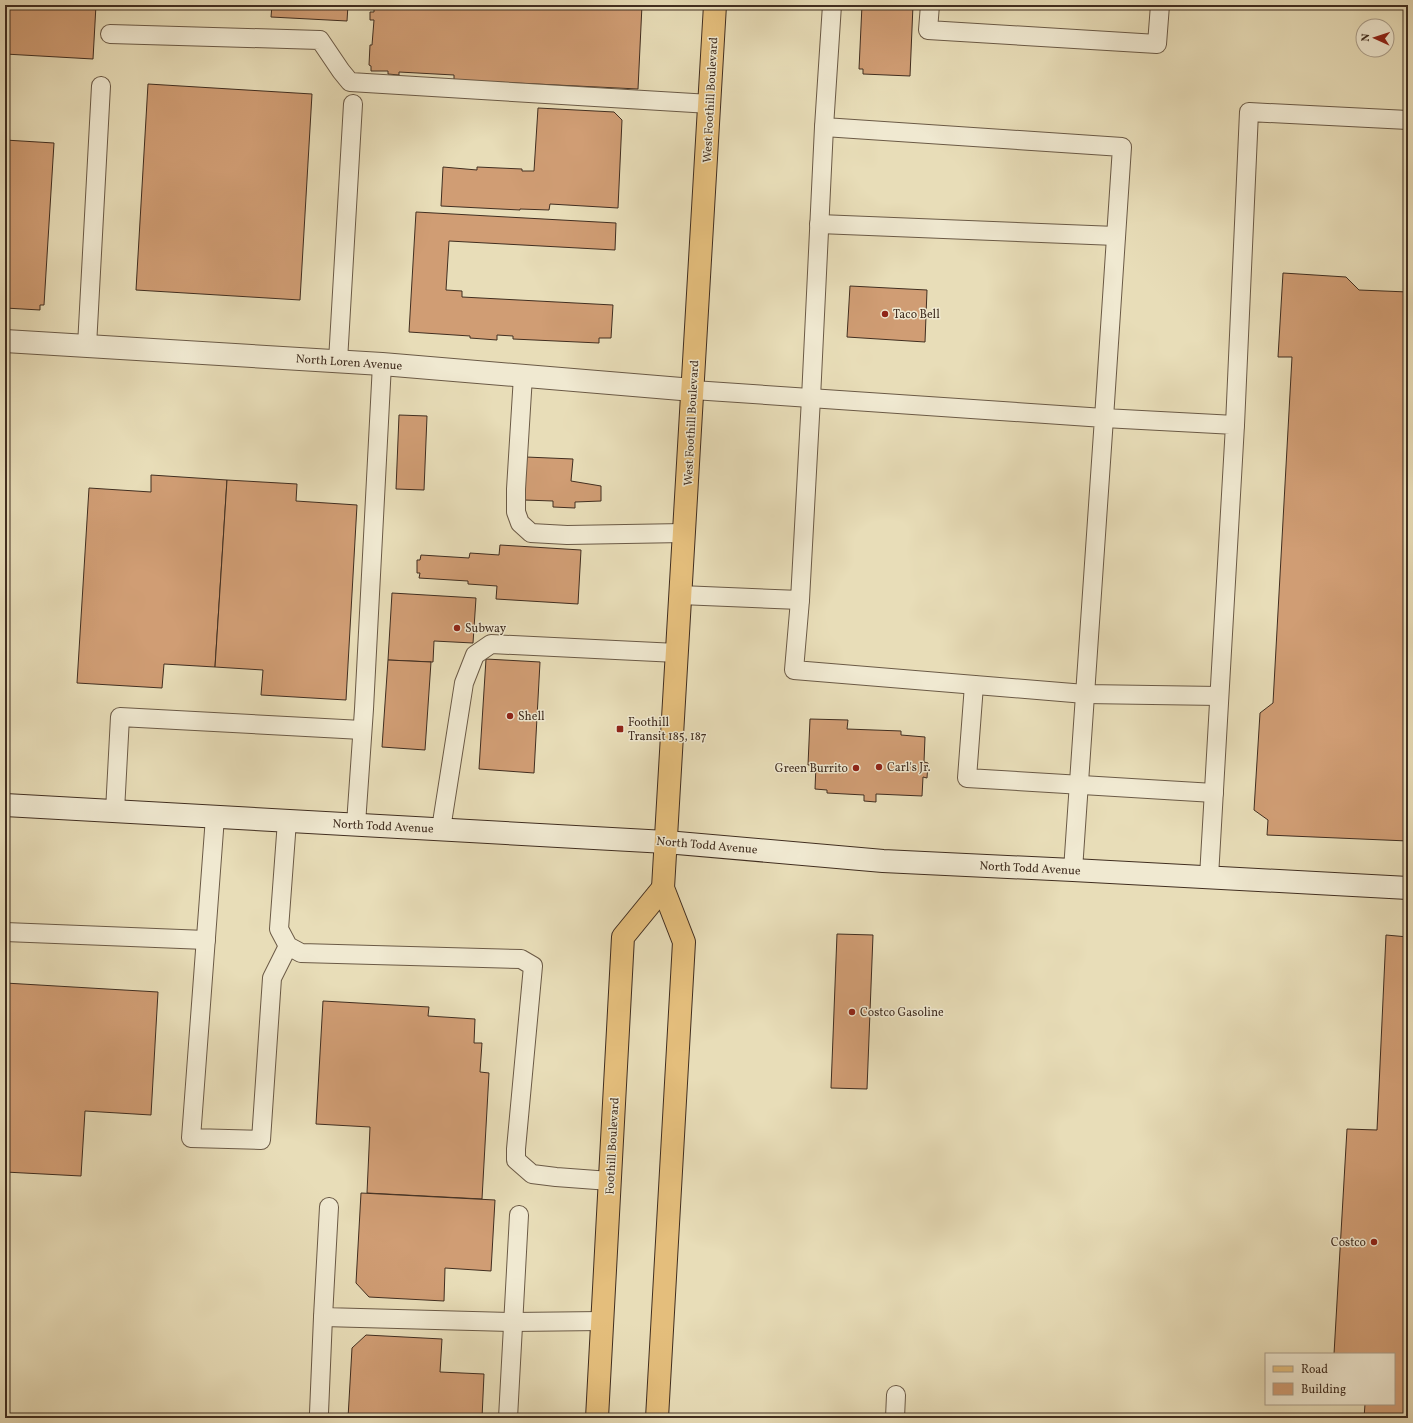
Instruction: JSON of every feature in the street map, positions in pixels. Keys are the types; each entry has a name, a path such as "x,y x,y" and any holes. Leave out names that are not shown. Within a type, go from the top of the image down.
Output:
{"main road":[{"name":"West Foothill Boulevard","path":"666,842 716,5"},
{"path":"657,1418 684,942 663,888 666,842"},
{"name":"Foothill Boulevard","path":"597,1418 623,937 663,888"}],"street":[{"name":"North Loren Avenue","path":"5,340 382,364 693,390"},
{"name":"North Todd Avenue","path":"5,805 666,842 883,861 1408,888"}],"lane":[{"path":"832,5 824,127 800,600 794,670 1085,694 1219,696"},
{"path":"930,5 928,30 1157,44 1160,5"},
{"path":"110,34 320,40 340,71 350,82 710,104"},
{"path":"87,346 101,86"},
{"path":"338,361 353,104"},
{"path":"1209,877 1235,425 1249,112 1408,120"},
{"path":"824,127 1122,147 1073,870"},
{"path":"819,224 1116,236"},
{"path":"356,824 382,364"},
{"path":"522,376 516,489 516,512 520,523 531,533 567,535 684,533"},
{"path":"693,390 1104,418 1235,425"},
{"path":"680,595 800,600"},
{"path":"441,829 464,684 475,655 492,644 677,653"},
{"path":"974,685 967,778 1214,793"},
{"path":"115,812 120,716 362,730"},
{"path":"215,817 191,1138 261,1140 272,978 288,946"},
{"path":"287,821 279,929 288,946 301,953 521,959 533,966 516,1160 532,1174 610,1181"},
{"path":"5,932 206,940"},
{"path":"319,1413 329,1207"},
{"path":"508,1418 512,1322 519,1215"},
{"path":"323,1316 512,1322 602,1321"},
{"path":"895,1418 896,1395"}],"building":[{"path":"5,5 96,5 93,59 5,54"},
{"path":"272,5 348,5 347,21 271,17"},
{"path":"372,5 642,5 638,89 454,80 454,75 399,72 399,75 388,74 388,71 371,71 371,66 369,65 370,45 372,45 374,20 370,20 370,12 374,12"},
{"path":"862,5 913,5 910,76 863,74 863,69 859,69"},
{"path":"1348,5 1408,5 1408,8"},
{"path":"148,84 312,94 300,300 136,290"},
{"path":"538,108 614,112 622,120 618,208 550,204 549,210 441,206 443,167 477,170 477,167 534,171"},
{"path":"5,140 54,143 44,305 40,305 40,310 5,308"},
{"path":"416,212 616,223 615,250 449,241 446,290 462,291 462,297 613,305 611,338 599,338 599,343 513,339 513,336 497,335 497,340 470,338 470,336 409,332"},
{"path":"1283,273 1346,277 1359,290 1408,292 1408,841 1267,835 1268,820 1254,810 1260,713 1273,703 1292,357 1278,357"},
{"path":"850,286 927,290 925,342 847,337"},
{"path":"399,415 427,416 424,490 396,489"},
{"path":"526,457 573,459 571,481 601,486 601,501 575,502 575,508 553,507 553,501 524,500"},
{"path":"151,475 227,480 215,667 164,664 162,688 77,683 89,488 151,492"},
{"path":"227,480 297,484 296,501 357,505 346,700 261,695 263,670 215,667"},
{"path":"500,545 581,550 578,604 496,599 497,586 468,584 468,581 419,578 420,573 417,573 417,560 420,560 421,555 469,558 470,553 499,555"},
{"path":"392,593 476,598 473,643 434,641 433,662 388,660"},
{"name":"Shell","path":"486,659 540,662 534,773 479,769"},
{"path":"388,660 431,662 425,750 382,747"},
{"path":"810,719 848,720 847,729 901,731 901,735 925,737 924,762 928,763 927,778 923,777 922,796 876,794 876,802 864,801 864,795 827,793 827,790 815,789 816,765 808,765"},
{"name":"Costco Gasoline","path":"837,934 873,935 867,1089 831,1088"},
{"name":"Costco","path":"1386,935 1408,937 1408,1418 1364,1418 1365,1405 1395,1405 1395,1353 1334,1353 1347,1129 1377,1130"},
{"path":"5,983 158,992 151,1115 85,1111 81,1176 5,1172"},
{"path":"323,1001 429,1007 428,1016 475,1019 474,1043 482,1043 480,1072 489,1073 482,1199 367,1193 370,1127 316,1124"},
{"path":"361,1193 495,1200 491,1271 445,1268 444,1301 369,1297 356,1283"},
{"path":"366,1335 442,1339 440,1372 484,1374 482,1418 348,1418 352,1348"}],"place":[{"name":"Taco Bell","path":"885,314"},
{"name":"Subway","path":"457,628"},
{"name":"Shell","path":"510,716"},
{"name":"Foothill Transit 185, 187","path":"620,729"},
{"name":"Carl's Jr.","path":"879,767"},
{"name":"Green Burrito","path":"856,768"},
{"name":"Costco Gasoline","path":"852,1012"},
{"name":"Costco","path":"1374,1242"}]}
